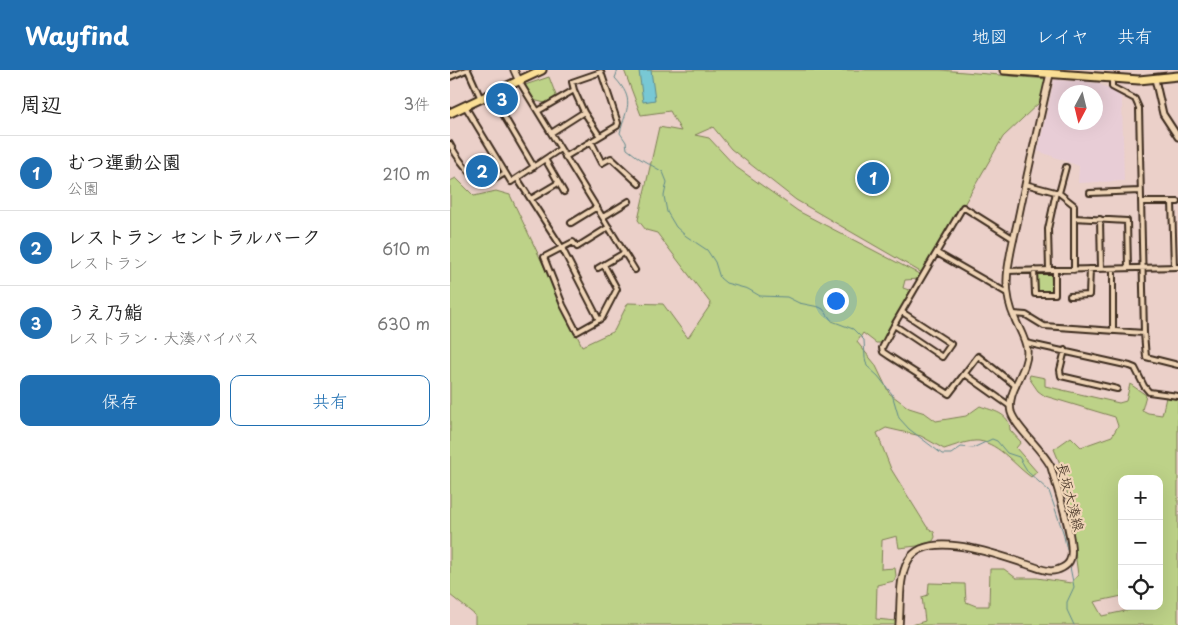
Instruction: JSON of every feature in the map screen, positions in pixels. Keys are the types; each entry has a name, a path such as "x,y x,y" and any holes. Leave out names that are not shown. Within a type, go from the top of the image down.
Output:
{"highway":[{"path":"450,113 542,70"},
{"path":"1004,70 1051,72 1112,79 1155,79 1178,76"}],"main road":[{"path":"514,70 519,81"},
{"path":"1010,407 1026,360 1026,342 1013,314 1007,292 1008,271 1025,184 1051,72"},
{"name":"長坂大湊線","path":"899,625 902,577 905,566 908,559 923,547 944,545 984,551 1050,571 1067,565 1070,560 1070,537 1051,467 1047,458 1015,420 1010,407"}],"street":[{"path":"450,77 467,70 481,99"},
{"path":"564,157 617,126 618,123 600,72 572,82 584,112 599,135"},
{"path":"1112,79 1112,87 1135,99 1138,103 1146,357 1178,365"},
{"path":"1155,79 1163,114 1178,137"},
{"path":"519,81 635,270"},
{"path":"538,111 574,90"},
{"path":"491,94 534,167"},
{"path":"465,106 511,182 560,150"},
{"path":"551,134 584,112"},
{"path":"591,141 602,163 611,158 639,184"},
{"path":"450,144 454,153 475,177 483,181 494,180 505,173"},
{"path":"545,159 564,192"},
{"path":"1049,270 1048,229 1066,167"},
{"path":"517,178 562,248 599,320"},
{"path":"531,199 558,183"},
{"path":"1025,184 1058,193 1074,205 1074,270"},
{"path":"1090,193 1140,191"},
{"path":"603,217 629,201"},
{"path":"1141,202 1178,202"},
{"path":"1008,271 1176,267 1172,202"},
{"path":"571,223 597,207"},
{"path":"1014,238 963,208 882,348 883,352 949,394 978,356 1016,386"},
{"path":"1074,218 1127,221 1128,268"},
{"path":"1100,219 1101,269"},
{"path":"604,265 617,289 602,318 577,332 566,312 544,257 573,242 577,247 609,227"},
{"path":"598,268 624,252"},
{"path":"937,253 1007,292"},
{"path":"1070,296 1090,295 1090,269"},
{"path":"1113,269 1113,331"},
{"path":"1034,270 1035,294 1055,294 1055,270"},
{"path":"894,325 942,357 951,344 902,312"},
{"path":"1013,314 1026,314 1044,326 1144,333"},
{"path":"1026,342 1135,368 1144,386 1150,392 1178,396"},
{"path":"1065,350 1060,370 1061,376 1117,389"},
{"path":"965,374 1010,407"}],"shaded area":[{"path":"1054,80 1098,83 1102,85 1058,85 1058,130 1103,130 1103,86 1119,95 1122,99 1124,181 1078,183 1079,166 1038,151"}],"green space":[{"path":"624,70 941,70 1046,79 1041,101 1003,137 924,274 796,200 731,149 713,127 695,135 709,138 736,167 798,211 921,275 919,279 905,280 903,288 912,291 881,343 876,343 863,333 857,342 875,364 889,393 909,408 925,413 936,421 966,416 980,406 1004,416 1010,430 1021,442 1016,448 1037,472 1031,477 994,446 979,441 966,442 944,449 921,436 886,428 877,433 891,469 927,527 934,532 935,537 933,541 917,546 899,548 897,536 882,540 881,569 895,568 896,576 894,581 877,585 876,619 896,621 896,625 475,625 475,615 450,595 450,181 456,178 474,196 496,191 510,195 582,346 614,331 628,303 663,304 688,338 711,304 657,233 646,230 638,220 659,127 681,131 670,111 641,115"},
{"path":"549,77 557,98 545,103 533,100 525,85"},
{"path":"1037,273 1051,273 1052,292 1037,291"},
{"path":"1030,375 1045,378 1045,386 1119,403 1126,401 1130,384 1146,395 1142,410 1148,413 1162,415 1166,397 1178,400 1178,625 912,625 925,621 922,597 928,595 929,583 965,584 966,602 976,606 989,606 990,569 1004,569 1016,578 1037,578 1071,583 1078,575 1065,476 1054,449 1071,437 1081,447 1112,436 1118,426 1115,417 1045,396 1038,391 1029,378"}],"water":[{"path":"651,70 655,100 643,102 639,71"}],"waterway":[{"path":"618,70 615,78 625,93 628,105 620,133 626,142 627,149 663,172 667,182 664,196 667,212 676,227 707,250 715,262 720,278 726,283 748,289 760,296 787,297 799,303 819,307 823,309 832,321 853,329 864,340 867,366 878,376 892,394 899,418 909,429 942,454 951,454 961,447 973,448 992,439 997,441 1007,453 1019,457 1028,472 1049,491 1067,550"},
{"path":"1070,567 1074,587 1067,602 1067,610 1074,625"}],"place":[{"name":"うえ乃鮨","path":"502,99"},
{"name":"レストラン セントラルパーク","path":"482,171"},
{"name":"むつ運動公園","path":"873,178"}]}
